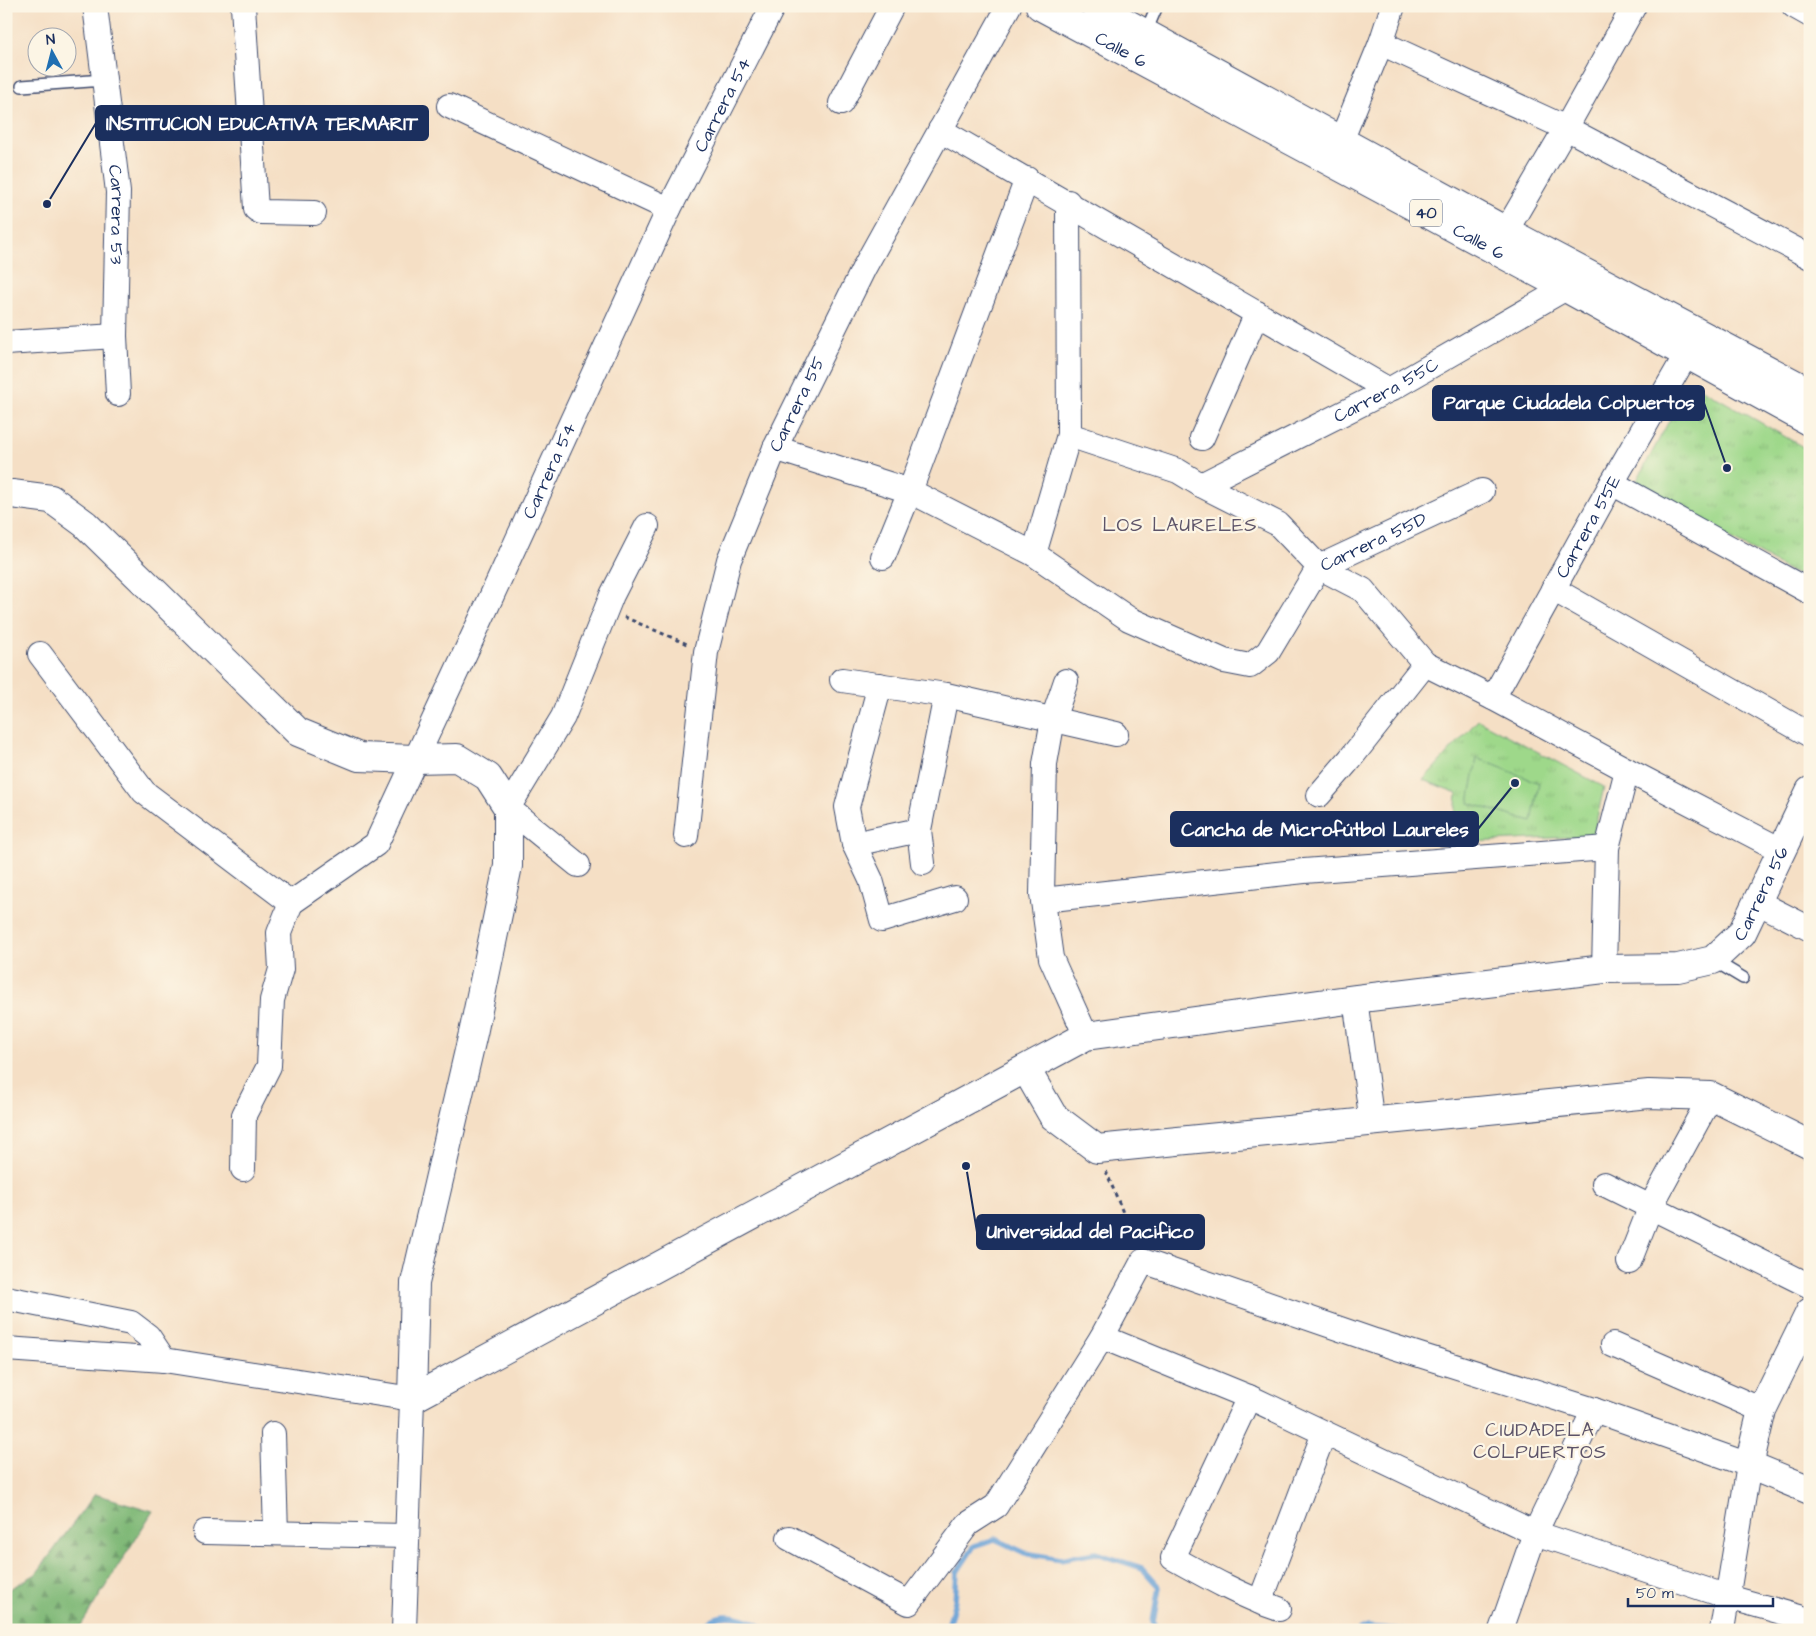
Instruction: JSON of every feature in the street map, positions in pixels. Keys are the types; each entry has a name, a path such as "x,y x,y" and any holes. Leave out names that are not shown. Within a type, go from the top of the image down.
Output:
{"main road":[{"name":"Calle 6","path":"1040,6 1566,288 1810,422"},
{"name":"Calle 6","path":"1098,7 1506,231 1810,392"},
{"path":"6,495 52,499 85,524 298,732 359,757 457,758 488,777 508,808 508,866 474,1029 415,1283 412,1399 1086,1036 1355,999 1604,969 1678,968 1713,960"},
{"name":"Carrera 56","path":"1713,960 1742,933 1810,791"},
{"path":"1026,1069 1053,1116 1097,1149 1649,1094 1711,1096 1810,1145"},
{"path":"1809,1319 1762,1410 1749,1465 1810,1490"}],"street":[{"name":"Carrera 53","path":"95,6 118,192 115,336 118,394"},
{"path":"243,6 256,209 261,212 314,213"},
{"name":"Carrera 54","path":"291,903 376,844 669,209 773,6"},
{"path":"841,103 892,6"},
{"name":"Carrera 55","path":"686,836 706,652 729,560 775,448 864,268 1009,6"},
{"path":"1341,141 1381,43 1393,6"},
{"path":"1506,231 1634,6"},
{"path":"1794,6 1810,15"},
{"path":"1381,43 1566,128 1806,247"},
{"path":"449,106 669,209"},
{"path":"940,130 1068,202 1389,390"},
{"path":"883,557 910,491 1027,179"},
{"path":"775,448 910,491 1034,554 1069,435 1068,202"},
{"name":"Carrera 55C","path":"1201,485 1389,390 1566,288"},
{"path":"1202,438 1257,313"},
{"path":"6,343 115,336"},
{"name":"Carrera 55E","path":"1493,698 1612,483 1686,355"},
{"path":"1069,435 1178,471 1201,485 1278,524 1318,567 1363,590 1425,664 1781,850"},
{"path":"1612,483 1810,592"},
{"name":"Carrera 55D","path":"1034,554 1129,619 1224,661 1250,666 1268,652 1318,567 1482,491"},
{"path":"578,865 508,808 563,717 612,595 647,526"},
{"path":"1553,589 1810,735"},
{"path":"40,654 144,792 291,903 279,933 281,969 272,1000 269,1066 244,1115 243,1169"},
{"path":"1319,795 1425,664"},
{"path":"842,680 946,695 1116,734"},
{"path":"1066,681 1053,719 1045,764 1043,900 1050,958 1086,1036"},
{"path":"880,685 847,806 854,844 871,880 882,920 955,898"},
{"path":"923,862 919,830 946,695"},
{"path":"1604,969 1607,848 1626,770"},
{"path":"854,844 919,830"},
{"path":"1043,900 1304,871 1607,848"},
{"path":"1757,902 1810,929"},
{"path":"1355,999 1372,1123"},
{"path":"1629,1262 1651,1206 1711,1096"},
{"path":"1604,1184 1810,1286"},
{"path":"790,1538 909,1603 968,1524 996,1506 1102,1337 1143,1261 1375,1341 1594,1410 1749,1465 1722,1630"},
{"path":"6,1298 131,1323 148,1336 164,1360"},
{"path":"1102,1337 1249,1397 1535,1533 1728,1597 1810,1620"},
{"path":"1613,1345 1762,1410"},
{"path":"6,1349 164,1360 412,1399 404,1630"},
{"path":"1249,1397 1173,1558 1222,1586 1269,1605 1324,1433"},
{"path":"1501,1630 1535,1533 1594,1410"},
{"path":"273,1434 276,1533"},
{"path":"205,1532 407,1536"}],"lane":[{"path":"1145,34 1157,6"},
{"path":"22,86 104,80"},
{"path":"1713,960 1743,978"}],"path":[{"path":"606,610 706,652"},
{"path":"1097,1149 1143,1261"}],"green space":[{"path":"1690,382 1810,451 1810,582 1634,486"},
{"path":"1478,720 1604,787 1593,836 1453,843 1457,793 1423,780"},
{"path":"1477,758 1539,783 1532,822 1469,803"},
{"path":"95,1494 153,1511 78,1630 6,1630 6,1591 36,1574"}],"waterway":[{"path":"947,1630 955,1601 957,1572 974,1546 995,1539 1025,1553 1060,1559 1096,1553 1142,1568 1159,1587 1153,1622 1155,1630"},
{"path":"703,1630 716,1618 724,1616 742,1618 767,1630"},
{"path":"1360,1630 1368,1627 1402,1630"}],"place":[{"name":"INSTITUCION EDUCATIVA TERMARIT","path":"47,204"},
{"name":"Parque Ciudadela Colpuertos","path":"1727,468"},
{"name":"Cancha de Microfútbol Laureles","path":"1515,783"},
{"name":"Universidad del Pacifico","path":"966,1166"}],"district":[{"name":"LOS LAURELES","path":"1180,525"},
{"name":"CIUDADELA COLPUERTOS","path":"1540,1441"}]}
